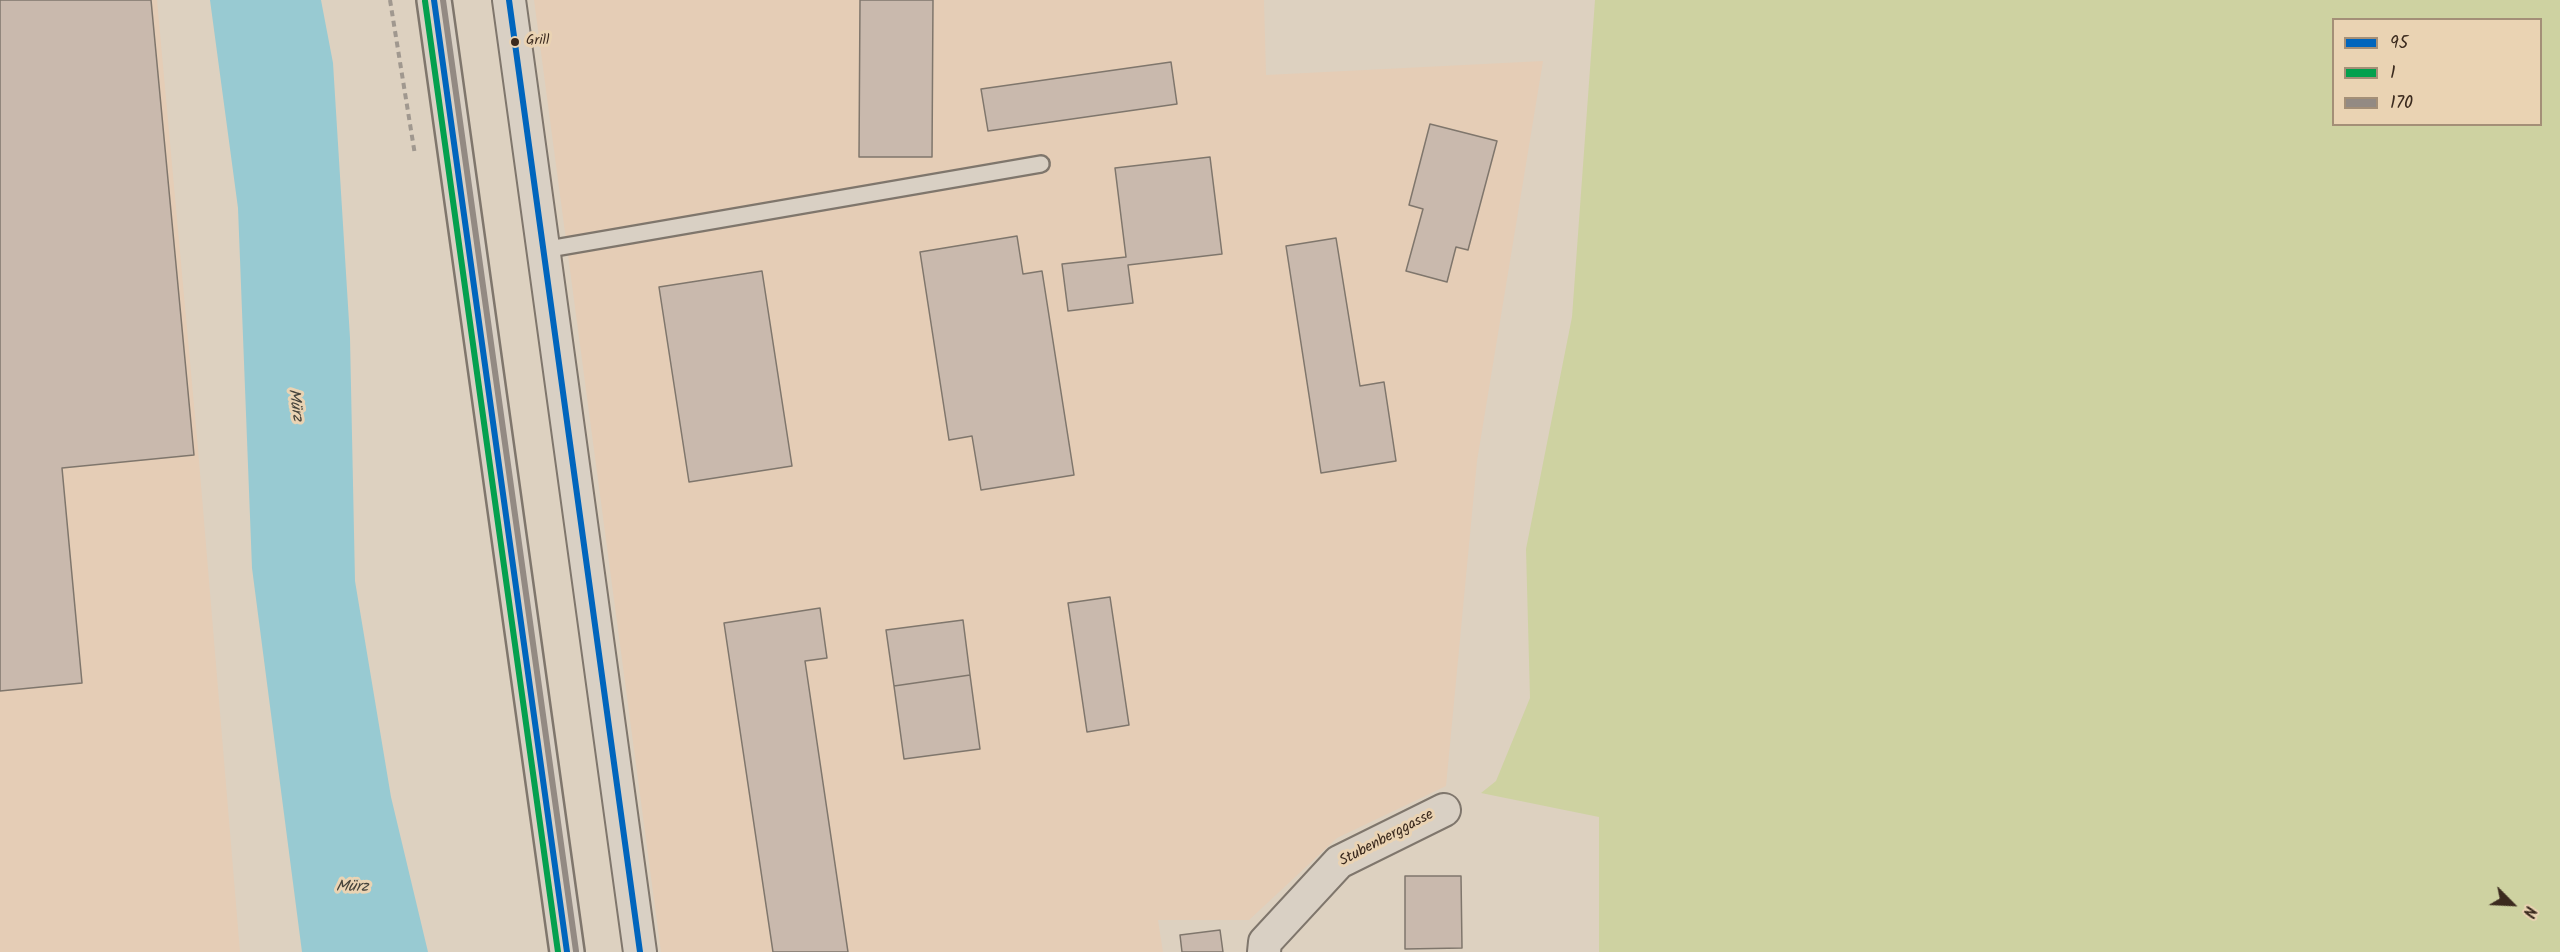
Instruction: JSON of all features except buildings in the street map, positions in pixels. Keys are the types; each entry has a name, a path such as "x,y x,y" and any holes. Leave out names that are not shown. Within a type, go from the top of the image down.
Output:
{"main road":[{"path":"434,0 567,952"}],"street":[{"path":"509,0 640,952"},
{"name":"Stubenberggasse","path":"1264,952 1265,942 1339,862 1443,810"}],"lane":[{"path":"543,250 1041,164"}],"shaded area":[{"path":"0,0 157,0 198,449 240,952 0,952"},
{"path":"534,0 1264,0 1266,75 1543,61 1477,461 1446,786 1337,838 1249,920 1158,920 1163,952 661,952"}],"green space":[{"path":"1595,0 2560,0 2560,952 1599,952 1599,817 1481,793 1496,781 1530,698 1526,549 1572,317"}],"water":[{"name":"Mürz","path":"210,0 321,0 333,63 350,338 355,581 391,797 428,952 302,952 252,568 238,208"}],"transit line":[{"name":"95","path":"434,0 567,952"},
{"name":"170","path":"443,0 576,951"},
{"name":"95","path":"509,0 640,952"},
{"name":"1","path":"425,1 558,952"}],"place":[{"name":"Grill","path":"515,42"}]}
